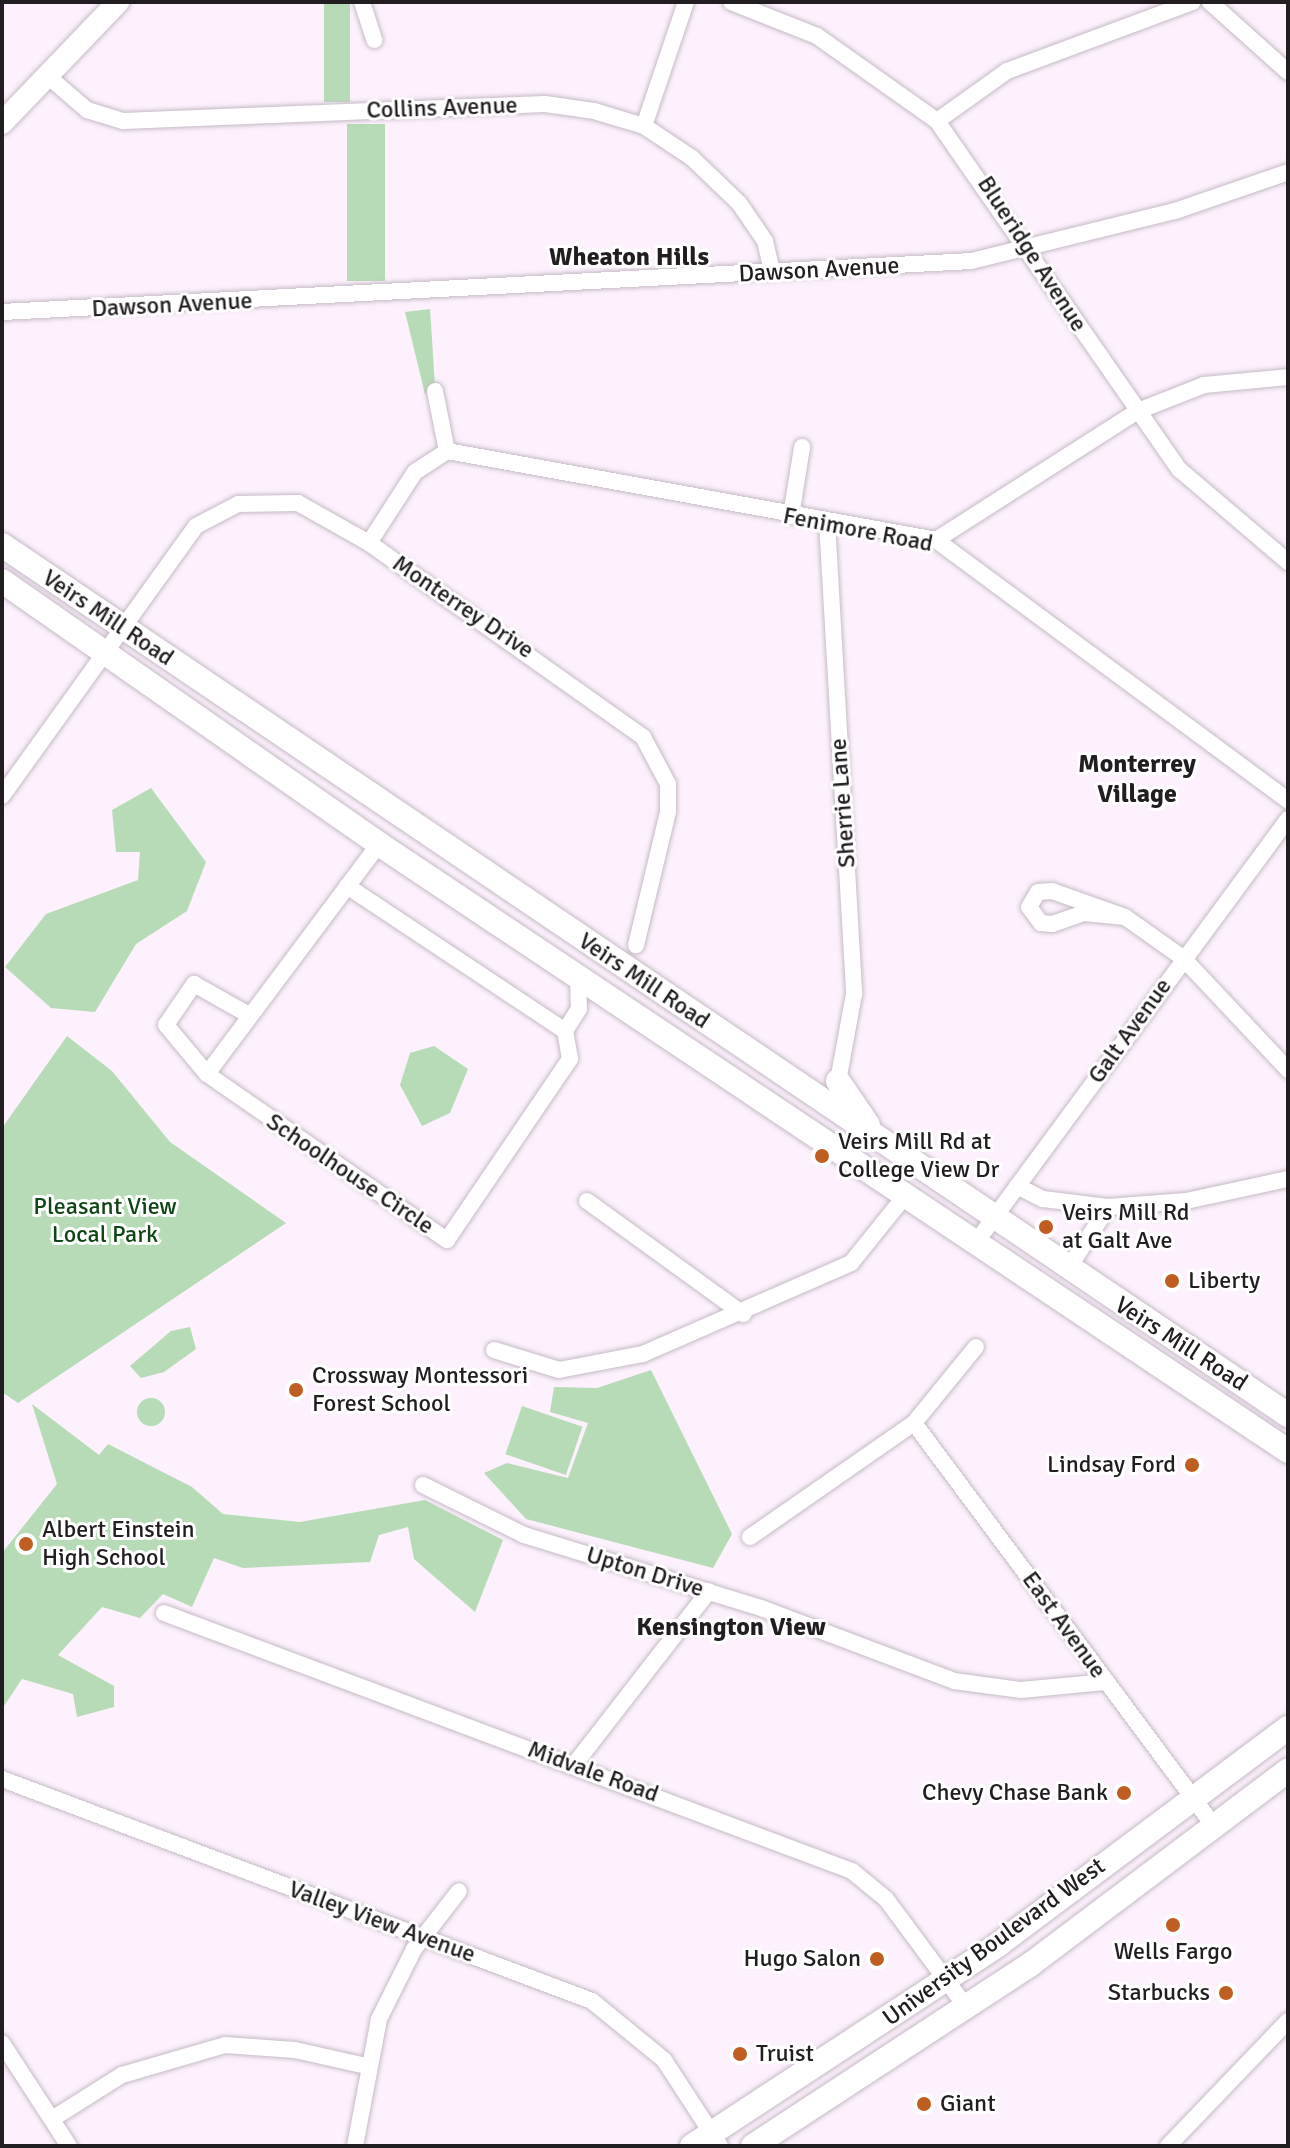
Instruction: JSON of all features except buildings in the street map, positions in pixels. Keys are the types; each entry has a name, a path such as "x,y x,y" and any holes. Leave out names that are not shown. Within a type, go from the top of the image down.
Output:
{"main road":[{"name":"Veirs Mill Road","path":"2,545 110,637 379,844 974,1245 1288,1451"},
{"name":"Veirs Mill Road","path":"2,581 110,637 995,1218 1288,1415"},
{"path":"838,1081 884,1146"},
{"name":"University Boulevard West","path":"709,2143 945,1982 1288,1728"},
{"name":"University Boulevard West","path":"764,2142 967,2008 1288,1770"}],"street":[{"path":"2,123 51,79 118,2"},
{"path":"362,2 374,40"},
{"path":"644,126 686,2"},
{"name":"Blueridge Avenue","path":"731,2 817,36 937,121 1180,470 1288,562"},
{"path":"937,121 1007,71 1193,2"},
{"path":"1210,2 1288,72"},
{"name":"Collins Avenue","path":"51,79 87,110 123,121 545,104 644,126 739,203 765,241 772,272"},
{"name":"Dawson Avenue","path":"2,312 933,265 1029,250 1288,172"},
{"path":"936,540 1138,411 1204,385 1288,377"},
{"path":"369,543 415,472 447,451 435,391"},
{"path":"791,516 802,447"},
{"name":"Fenimore Road","path":"447,451 936,540 1288,800"},
{"name":"Monterrey Drive","path":"2,796 110,637 196,526 238,504 298,503 369,543 643,737 668,784 668,812 636,945"},
{"name":"Sherrie Lane","path":"827,522 854,994 838,1081"},
{"name":"Galt Avenue","path":"974,1245 1288,819"},
{"path":"207,1074 379,844"},
{"path":"347,886 565,1031 579,1009 578,978"},
{"path":"1125,917 1084,913 1041,923 1029,907 1038,892 1052,891 1125,917 1183,958 1288,1070"},
{"name":"Schoolhouse Circle","path":"249,1015 194,984 166,1025 207,1074 447,1240 570,1059 565,1031"},
{"path":"579,1009 610,999"},
{"path":"1017,1186 1043,1199 1108,1207 1186,1201 1288,1179"},
{"path":"494,1350 559,1370 604,1367 743,1314 851,1263 905,1196"},
{"path":"587,1201 743,1314"},
{"path":"1068,1269 1108,1207"},
{"path":"750,1537 914,1423 976,1347"},
{"name":"East Avenue","path":"914,1423 1105,1682 1197,1793 1214,1826"},
{"name":"Upton Drive","path":"423,1485 524,1535 709,1591 954,1681 1021,1690 1105,1682"},
{"path":"574,1765 709,1591"},
{"name":"Midvale Road","path":"164,1613 852,1871 886,1899 967,2008"},
{"name":"Valley View Avenue","path":"2,1779 423,1937 612,2012 664,2060 709,2143"},
{"path":"355,2146 366,2066 397,1978 423,1937 459,1891"},
{"path":"1168,2146 1288,2021"},
{"path":"2,2043 69,2146"},
{"path":"52,2119 143,2066 225,2045 295,2050 366,2066"}],"green space":[{"path":"324,2 350,2 350,102 324,102"},
{"path":"347,124 385,124 385,281 347,281"},
{"path":"430,309 435,385 425,394 405,312"},
{"path":"151,788 206,862 187,911 136,944 95,1012 51,1008 5,967 46,914 138,880 140,852 116,852 112,810"},
{"name":"Pleasant View Local Park","path":"67,1036 112,1071 170,1142 286,1223 18,1403 2,1392 2,1128"},
{"path":"434,1046 468,1069 450,1113 422,1126 400,1085 410,1053"},
{"path":"190,1327 196,1349 164,1372 141,1378 130,1366 171,1331"},
{"path":"651,1370 732,1534 713,1568 526,1519 484,1473 507,1463 568,1478 588,1423 550,1412 554,1387 597,1388"},
{"path":"151,1398 161,1402 165,1412 161,1422 151,1426 141,1422 137,1412 141,1402"},
{"path":"32,1404 99,1455 108,1444 192,1487 223,1514 300,1522 425,1500 503,1540 475,1612 414,1559 408,1527 379,1535 370,1562 243,1568 214,1558 192,1607 163,1594 140,1618 102,1607 58,1655 114,1686 114,1707 77,1717 73,1694 22,1679 2,1709 2,1553 57,1484"},
{"path":"522,1406 583,1427 566,1475 505,1454"}],"place":[{"name":"Veirs Mill Rd at College View Dr","path":"822,1156"},
{"name":"Veirs Mill Rd at Galt Ave","path":"1046,1227"},
{"name":"Liberty","path":"1172,1281"},
{"name":"Crossway Montessori Forest School","path":"296,1390"},
{"name":"Lindsay Ford","path":"1192,1465"},
{"name":"Albert Einstein High School","path":"26,1544"},
{"name":"Chevy Chase Bank","path":"1124,1793"},
{"name":"Wells Fargo","path":"1173,1925"},
{"name":"Hugo Salon","path":"877,1959"},
{"name":"Starbucks","path":"1226,1993"},
{"name":"Truist","path":"740,2054"},
{"name":"Giant","path":"924,2104"}],"district":[{"name":"Wheaton Hills","path":"629,258"},
{"name":"Monterrey Village","path":"1137,780"},
{"name":"Kensington View","path":"731,1628"}]}
